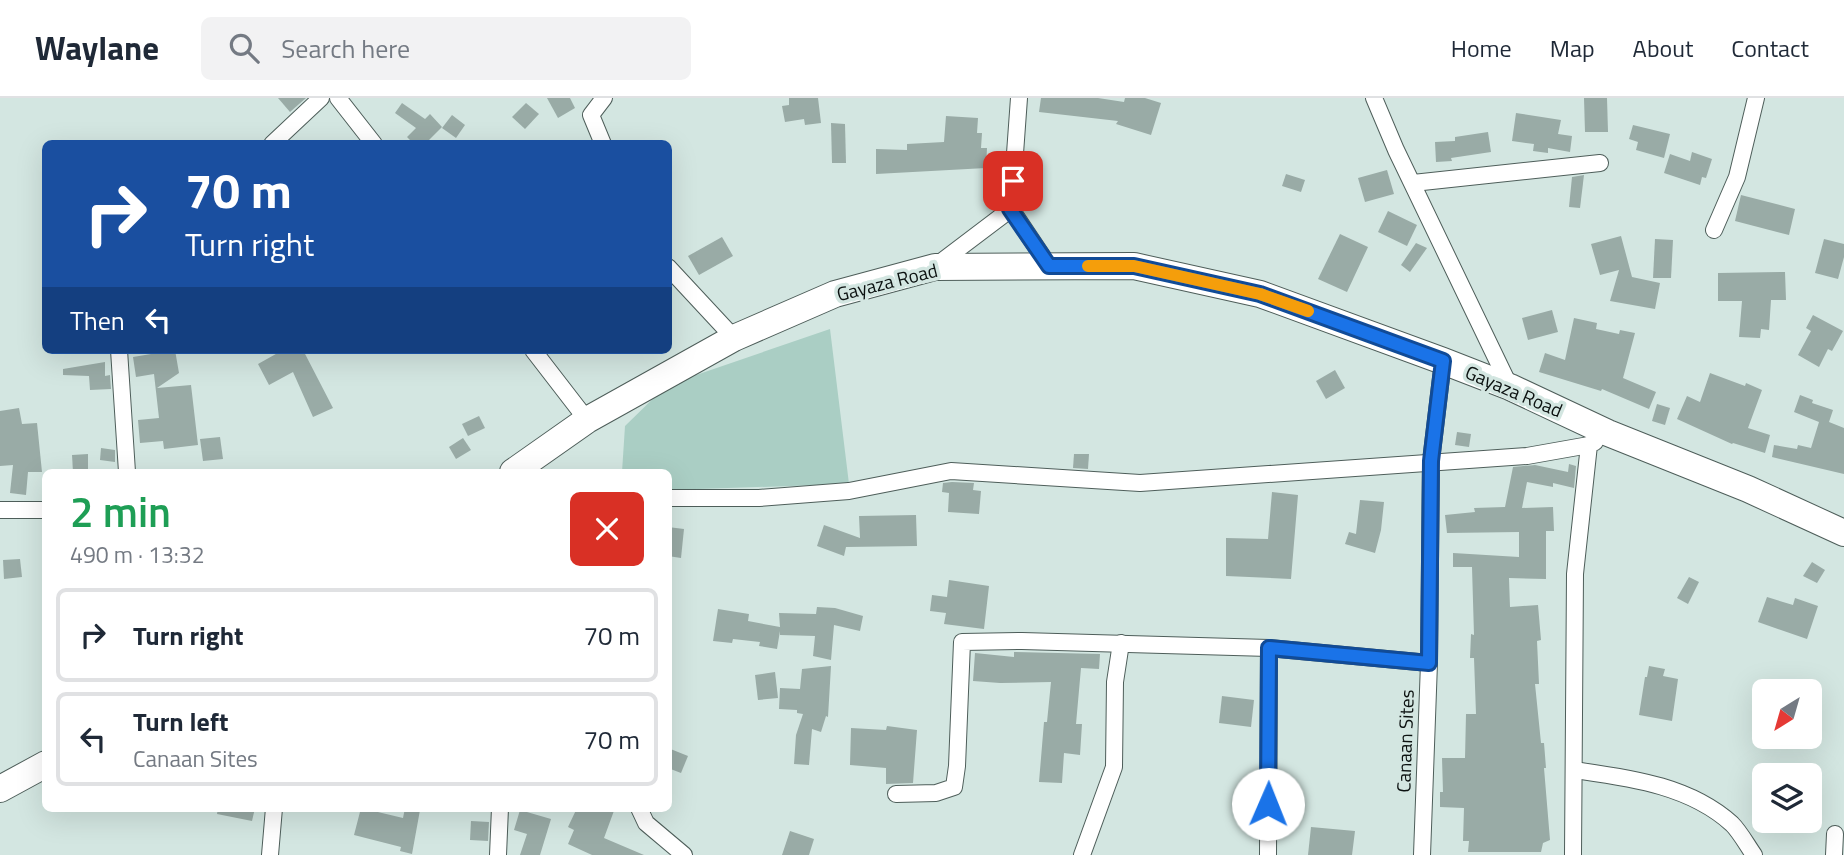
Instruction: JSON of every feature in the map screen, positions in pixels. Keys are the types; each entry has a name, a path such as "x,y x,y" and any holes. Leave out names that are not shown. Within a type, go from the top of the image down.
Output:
{"main road":[{"name":"Gayaza Road","path":"517,469 587,420 734,338 835,294 935,267 1134,266 1260,294 1443,361 1510,387 1598,439 1748,489 1843,530"},
{"path":"0,789 42,766"}],"street":[{"path":"276,140 321,98"},
{"path":"338,98 371,140"},
{"path":"601,140 591,116 604,98"},
{"path":"1019,98 1010,209 1049,266"},
{"path":"1374,98 1510,387"},
{"path":"1714,230 1737,177 1756,98"},
{"path":"1413,183 1600,163"},
{"path":"935,267 1010,209"},
{"path":"672,271 734,338"},
{"path":"119,354 127,469"},
{"path":"536,354 587,420"},
{"name":"Canaan Sites","path":"1422,855 1429,663 1431,461 1443,361"},
{"path":"672,498 759,498 849,491 951,471 1140,483 1527,456 1598,439 1575,573 1573,855"},
{"path":"0,510 42,510"},
{"path":"896,793 936,793 954,787 962,642 1121,643 1269,648 1429,663"},
{"path":"1082,855 1114,767 1115,682 1121,643"},
{"path":"1268,855 1269,648"},
{"path":"1574,770 1628,778 1686,794 1732,825 1754,855"},
{"path":"270,855 274,812"},
{"path":"498,855 500,812"},
{"path":"641,812 646,823 684,855"},
{"path":"1834,855 1835,834"}],"green space":[{"path":"830,329 849,484 672,490 672,469 622,469 625,426 667,385"}],"building":[{"path":"278,98 306,98 290,112"},
{"path":"547,98 570,98 575,108 558,118"},
{"path":"789,98 818,98 821,123 805,125 804,119 785,122 782,106 789,105"},
{"path":"1041,98 1098,98 1124,102 1125,98 1145,98 1161,103 1151,135 1116,124 1118,121 1039,112"},
{"path":"1584,98 1607,98 1608,132 1585,132"},
{"path":"402,103 425,119 430,114 442,127 429,140 410,140 407,137 416,128 395,113"},
{"path":"526,103 539,114 525,129 512,117"},
{"path":"1516,113 1561,120 1558,134 1572,136 1570,152 1548,148 1548,153 1533,151 1534,144 1512,141"},
{"path":"452,115 465,125 456,138 442,128"},
{"path":"946,116 978,118 977,133 982,133 981,148 987,148 986,168 876,174 876,149 907,150 907,144 944,142"},
{"path":"831,123 845,124 846,163 832,163"},
{"path":"1633,125 1670,134 1664,158 1636,150 1638,142 1629,139"},
{"path":"1488,132 1491,152 1436,162 1435,142 1455,141 1455,137"},
{"path":"1692,152 1712,159 1706,178 1702,177 1700,185 1664,173 1670,154 1690,161"},
{"path":"1387,170 1394,194 1365,202 1358,178"},
{"path":"1286,174 1305,180 1301,192 1282,186"},
{"path":"1584,175 1580,208 1569,207 1572,177"},
{"path":"1741,195 1795,209 1789,235 1735,221"},
{"path":"1388,211 1417,225 1407,246 1378,232"},
{"path":"1340,234 1368,247 1347,292 1318,279"},
{"path":"1621,236 1632,277 1660,283 1655,309 1610,301 1619,270 1600,275 1591,244"},
{"path":"722,237 733,256 699,275 688,256"},
{"path":"1655,239 1673,240 1671,278 1653,278"},
{"path":"1824,239 1844,244 1844,257 1838,279 1815,273"},
{"path":"1416,243 1427,248 1410,272 1401,265"},
{"path":"1785,272 1786,300 1771,300 1769,330 1761,329 1760,338 1739,337 1742,301 1718,301 1718,273"},
{"path":"1552,310 1558,332 1528,340 1522,318"},
{"path":"1813,315 1843,331 1832,351 1828,349 1819,367 1798,355 1811,331 1806,328"},
{"path":"1574,318 1597,323 1596,329 1619,334 1620,330 1635,333 1623,378 1656,392 1649,409 1602,389 1601,391 1539,372 1545,353 1565,360"},
{"path":"176,354 179,373 157,388 191,385 198,445 164,449 163,441 140,443 138,420 159,418 154,374 136,377 133,357"},
{"path":"276,354 305,354 333,408 313,417 293,372 269,385 258,364"},
{"path":"105,362 105,376 110,375 111,389 90,390 89,376 63,375 63,369"},
{"path":"1335,370 1345,388 1326,399 1316,381"},
{"path":"1710,373 1762,390 1748,428 1770,435 1765,453 1732,444 1677,419 1687,396 1700,402"},
{"path":"1800,395 1813,400 1812,403 1833,410 1829,422 1844,428 1844,474 1772,457 1774,445 1797,449 1798,445 1811,448 1819,422 1794,412"},
{"path":"1657,404 1670,408 1665,425 1652,421"},
{"path":"19,408 22,424 37,423 42,472 28,472 26,495 10,493 13,465 0,466 0,411"},
{"path":"479,416 485,428 468,436 462,424"},
{"path":"1457,432 1471,434 1469,447 1455,445"},
{"path":"220,437 223,459 203,461 200,439"},
{"path":"463,438 471,450 456,459 449,447"},
{"path":"101,448 115,450 115,462 100,460"},
{"path":"88,454 88,469 73,469 72,455"},
{"path":"1074,454 1089,454 1088,469 1073,468"},
{"path":"1569,464 1576,466 1574,488 1553,483 1553,487 1527,482 1522,508 1553,507 1554,531 1546,531 1546,579 1509,578 1510,607 1538,605 1541,640 1537,641 1539,684 1535,684 1541,743 1544,743 1550,840 1543,843 1541,852 1468,852 1469,841 1463,841 1464,808 1440,807 1440,792 1443,792 1442,758 1465,758 1466,714 1476,714 1474,658 1470,658 1471,634 1474,635 1472,567 1453,567 1453,553 1519,557 1519,532 1447,533 1445,515 1475,512 1474,508 1505,507 1513,467 1535,465 1568,472"},
{"path":"943,483 974,483 973,490 981,491 979,514 948,512 949,493 942,492"},
{"path":"1272,492 1298,495 1291,579 1226,576 1226,538 1268,539"},
{"path":"1360,500 1384,502 1375,553 1345,544 1349,532 1356,534"},
{"path":"916,515 917,546 846,547 844,556 817,546 824,525 860,538 859,516"},
{"path":"672,528 684,529 681,558 672,557"},
{"path":"20,559 22,577 4,579 3,560"},
{"path":"1812,562 1825,570 1817,583 1803,576"},
{"path":"1689,577 1699,582 1688,604 1677,598"},
{"path":"949,580 989,586 984,629 944,624 946,613 930,611 932,595 947,597"},
{"path":"1767,597 1793,605 1795,598 1818,606 1807,639 1758,622"},
{"path":"817,607 835,608 863,616 860,631 834,625 831,660 813,656 815,636 780,635 780,631 777,649 759,646 760,642 733,639 732,643 713,641 718,609 749,614 748,621 780,627 779,613 816,614"},
{"path":"1014,652 1100,654 1099,669 1081,668 1076,724 1082,724 1080,755 1064,753 1062,783 1039,782 1044,722 1047,722 1051,682 973,681 975,653 1014,657"},
{"path":"831,666 828,717 826,716 821,732 812,729 809,765 794,764 796,735 803,714 797,713 797,710 779,709 780,688 800,689 802,669"},
{"path":"1649,666 1665,669 1663,676 1678,679 1672,721 1639,715"},
{"path":"775,672 778,698 758,700 755,675"},
{"path":"1222,696 1254,700 1251,727 1219,723"},
{"path":"887,726 917,730 913,783 886,784 886,768 850,765 851,728 886,730"},
{"path":"672,750 688,756 681,773 672,770"},
{"path":"217,812 254,812 252,821"},
{"path":"360,812 378,812 403,818 404,812 420,812 412,854 400,851 401,847 354,835"},
{"path":"519,812 551,819 540,855 520,855 527,834 514,830"},
{"path":"575,812 614,812 604,838 644,855 592,855 568,844 574,830 568,827"},
{"path":"471,821 489,822 488,841 470,840"},
{"path":"1311,827 1355,831 1352,855 1308,855"},
{"path":"790,831 814,839 809,855 782,855"}],"slow traffic":[{"path":"1088,266 1134,266 1260,294 1308,311"}],"route":[{"path":"1013,181 1010,209 1049,266 1134,266 1260,294 1443,361 1431,461 1429,663 1269,648 1268,804"}]}
